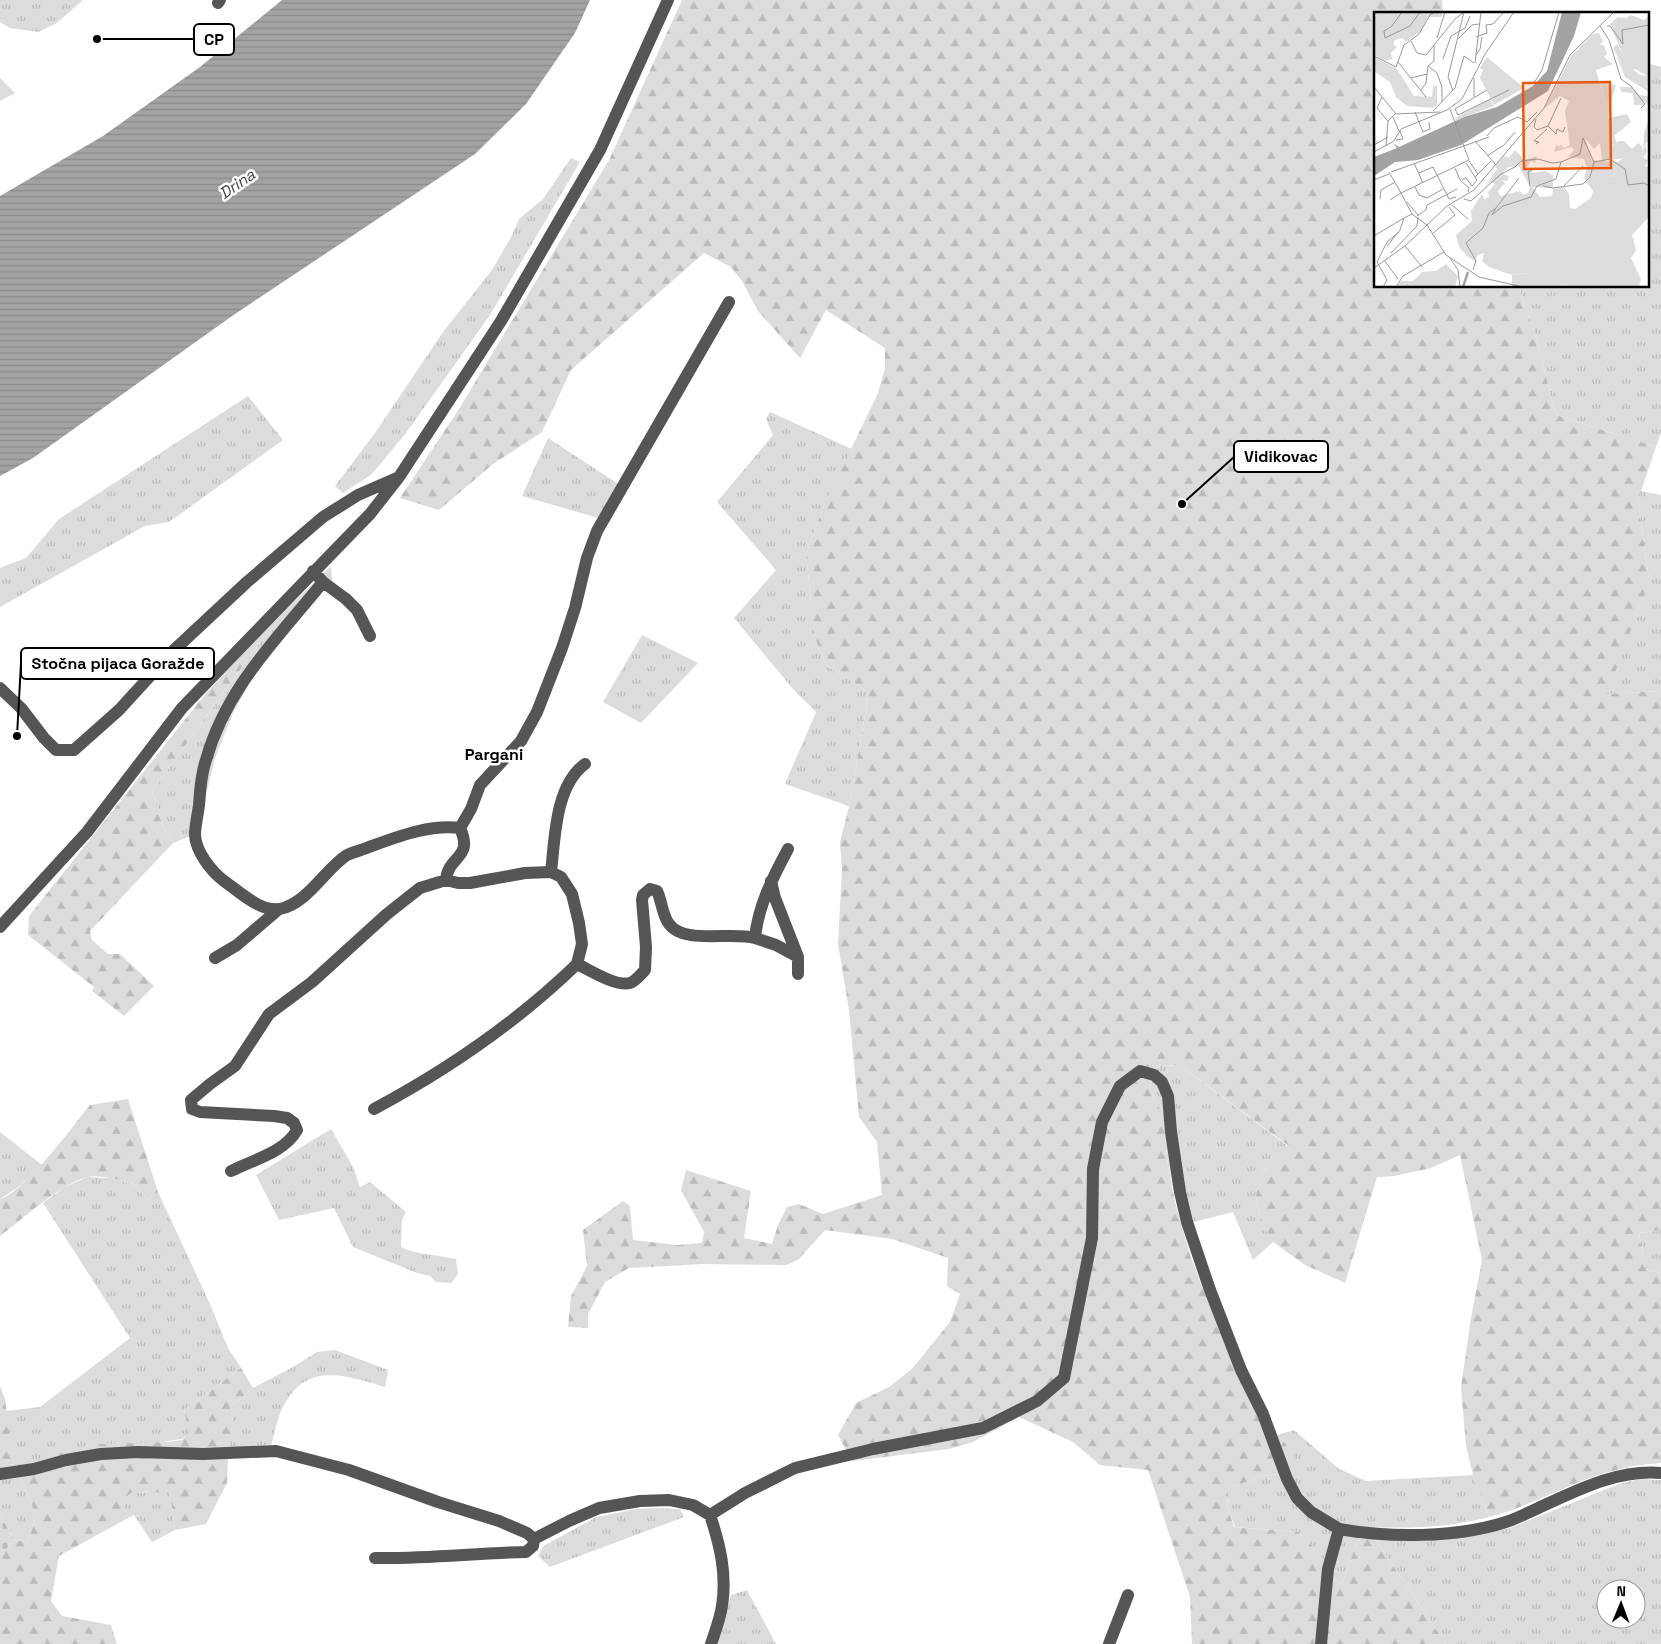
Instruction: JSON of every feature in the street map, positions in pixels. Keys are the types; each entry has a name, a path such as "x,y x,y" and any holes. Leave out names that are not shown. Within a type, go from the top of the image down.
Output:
{"street":[{"path":"0,927 87,832 182,708 370,514 399,477 501,321 600,150 668,0"},
{"path":"460,828 471,809 480,785 521,742 537,712 562,648 575,608 587,558 597,531 729,302"},
{"path":"0,688 21,708 44,738 56,750 74,750 118,710 173,651 247,582 323,517 358,495 399,477"},
{"path":"313,571 323,582 346,598 357,610 370,636"},
{"path":"280,909 261,906 243,895 215,874 201,854 195,836 200,790 206,760 232,698 267,648 323,582"},
{"path":"551,872 558,814 566,787 576,771 585,764"},
{"path":"214,958 237,945 280,909 299,901 322,877 348,855 407,834 447,826 460,828"},
{"path":"446,880 449,869 465,845 460,828"},
{"path":"756,938 756,924 771,881 788,849"},
{"path":"231,1171 280,1148 292,1139 297,1130 294,1123 287,1118 274,1116 200,1112 192,1108 191,1100 235,1066 269,1014 312,982 387,914 420,888 446,880 470,883 490,881 525,873 551,872 561,877 572,894 582,944 577,964 554,987 447,1067 374,1109"},
{"path":"771,881 775,898 798,957 798,974"},
{"path":"577,964 622,984 632,982 645,970 646,947 642,900 643,895 650,889 657,891 668,924 675,930 686,935 699,936 745,935 776,945 798,957"},
{"path":"710,1515 745,1493 795,1468 898,1444 983,1428 1037,1401 1064,1378 1092,1238 1093,1169 1102,1122 1120,1086 1140,1072 1154,1075 1162,1082 1168,1096 1171,1132 1186,1222 1241,1370 1263,1414 1287,1479 1298,1498 1311,1512 1339,1529 1362,1533 1448,1533 1478,1529 1507,1522 1564,1496 1619,1475 1644,1471 1661,1473"},
{"path":"0,1474 34,1469 66,1460 101,1454 138,1452 203,1454 276,1451 349,1470 438,1502 499,1521 527,1533 534,1540"},
{"path":"534,1540 569,1521 599,1508 640,1501 669,1500 693,1505 710,1515 718,1538 724,1570 722,1608 711,1644"},
{"path":"1320,1644 1328,1568 1339,1529"},
{"path":"374,1558 414,1559 485,1553 526,1552 533,1546 534,1540"},
{"path":"1109,1644 1128,1595"}],"green space":[{"path":"0,0 83,0 57,23 38,32 10,28 0,22"},
{"path":"682,0 1442,0 1443,12 1374,12 1374,288 1520,288 1533,327 1556,415 1656,447 1638,500 1649,580 1607,694 1661,691 1661,1230 1639,1233 1645,1269 1661,1273 1661,1463 1634,1466 1595,1476 1515,1509 1489,1517 1473,1475 1466,1446 1461,1387 1482,1260 1460,1155 1431,1168 1394,1176 1377,1177 1345,1283 1305,1265 1273,1242 1260,1220 1256,1195 1263,1172 1289,1146 1181,1066 1161,1065 1154,1073 1150,1087 1155,1103 1162,1111 1168,1166 1175,1202 1190,1255 1234,1369 1258,1415 1285,1443 1294,1457 1297,1469 1292,1472 1263,1476 1229,1488 1227,1505 1234,1527 1298,1532 1313,1546 1320,1576 1342,1584 1358,1539 1375,1539 1446,1644 1192,1644 1190,1597 1148,1470 1100,1465 1073,1442 1019,1417 973,1442 949,1449 852,1461 838,1435 856,1403 889,1387 912,1369 950,1322 960,1294 947,1286 948,1258 892,1239 825,1230 798,1260 786,1265 703,1264 629,1268 605,1282 588,1314 588,1328 568,1327 571,1296 587,1266 583,1230 623,1201 630,1206 633,1240 678,1245 702,1243 704,1232 681,1190 686,1170 751,1191 744,1238 772,1244 778,1225 787,1207 799,1204 823,1214 882,1195 877,1142 859,1117 849,1010 838,944 842,869 840,843 849,806 869,692 826,665 815,638 806,554 822,510 878,393 885,368 885,348 826,310 800,358 758,311 742,281 731,267 704,253 571,370 542,432 493,464 439,510 400,498 459,409 609,160"},
{"path":"1648,63 1661,67 1661,432 1656,447 1556,415 1533,327 1520,288 1648,288"},
{"path":"0,78 15,93 0,101"},
{"path":"571,158 580,162 490,315 406,433 372,474 343,493 335,486 375,433 443,332 492,270 519,219 543,199"},
{"path":"248,396 283,440 169,522 145,526 0,607 0,568 26,558 59,519"},
{"path":"770,412 852,449 822,510 806,554 815,638 826,665 869,692 849,806 785,784 816,712 793,689 734,618 776,570 717,502 773,435 766,419"},
{"path":"548,438 626,489 609,521 522,496"},
{"path":"1641,491 1661,495 1661,691 1606,694 1649,580 1638,500"},
{"path":"331,566 332,580 255,673 233,713 215,758 207,791 201,832 173,843 162,824 152,791 267,633 264,631"},
{"path":"264,631 267,633 152,791 162,824 173,843 90,931 92,940 108,954 120,954 154,986 124,1016 92,991 94,987 28,935 29,916 207,692"},
{"path":"642,635 698,663 641,723 603,702"},
{"path":"1161,1065 1181,1066 1289,1147 1263,1172 1256,1195 1260,1220 1273,1242 1253,1260 1233,1212 1182,1225 1168,1166 1162,1112 1155,1103 1150,1087 1154,1073"},
{"path":"128,1099 158,1192 147,1200 136,1185 105,1177 87,1177 66,1186 54,1194 0,1236 0,1199 10,1194 35,1172 90,1105"},
{"path":"331,1129 353,1167 360,1187 370,1182 406,1212 402,1220 401,1247 407,1250 456,1259 458,1274 451,1283 436,1282 430,1276 417,1273 353,1247 334,1208 279,1220 256,1175"},
{"path":"0,1132 42,1165 21,1185 0,1199"},
{"path":"87,1177 111,1178 136,1185 147,1200 158,1192 210,1304 228,1348 241,1368 184,1410 190,1433 182,1439 14,1464 6,1411 40,1407 130,1338 43,1203 63,1188"},
{"path":"1661,1230 1661,1273 1645,1269 1639,1233"},
{"path":"335,1350 388,1370 385,1387 341,1376 315,1377 303,1383 292,1392 281,1411 271,1445 229,1448 233,1420 230,1407 253,1388 317,1352"},
{"path":"241,1368 253,1388 230,1407 233,1420 227,1483 206,1524 175,1530 170,1492 131,1493 121,1500 128,1518 59,1556 51,1601 62,1616 111,1625 117,1644 0,1644 0,1551 9,1548 14,1539 27,1543 37,1515 14,1464 101,1444 182,1440 189,1433 184,1410"},
{"path":"0,1386 5,1399 14,1464 0,1466"},
{"path":"1294,1430 1339,1469 1366,1481 1473,1475 1489,1517 1440,1526 1359,1527 1358,1539 1342,1584 1320,1577 1313,1546 1298,1532 1235,1527 1227,1505 1229,1488 1263,1476 1292,1472 1285,1443 1277,1435"},
{"path":"14,1464 37,1515 27,1543 14,1539 0,1515 0,1466"},
{"path":"1639,1479 1661,1480 1661,1644 1446,1644 1375,1539 1480,1534 1510,1528 1619,1484"},
{"path":"170,1491 175,1530 152,1542 134,1515 128,1518 120,1500 131,1493"},
{"path":"636,1509 680,1509 684,1517 550,1567 538,1556 543,1546 597,1517"},
{"path":"0,1515 14,1539 9,1548 0,1551"},
{"path":"747,1590 776,1644 716,1644 731,1595"}],"water":[{"name":"Drina","path":"282,0 590,0 575,33 526,104 475,154 232,316 33,458 0,476 0,196 103,136 200,67"}],"place":[{"name":"CP","path":"97,39"},
{"name":"Vidikovac","path":"1182,504"},
{"name":"Stočna pijaca Goražde","path":"17,736"}],"district":[{"name":"Pargani","path":"494,754"}]}
